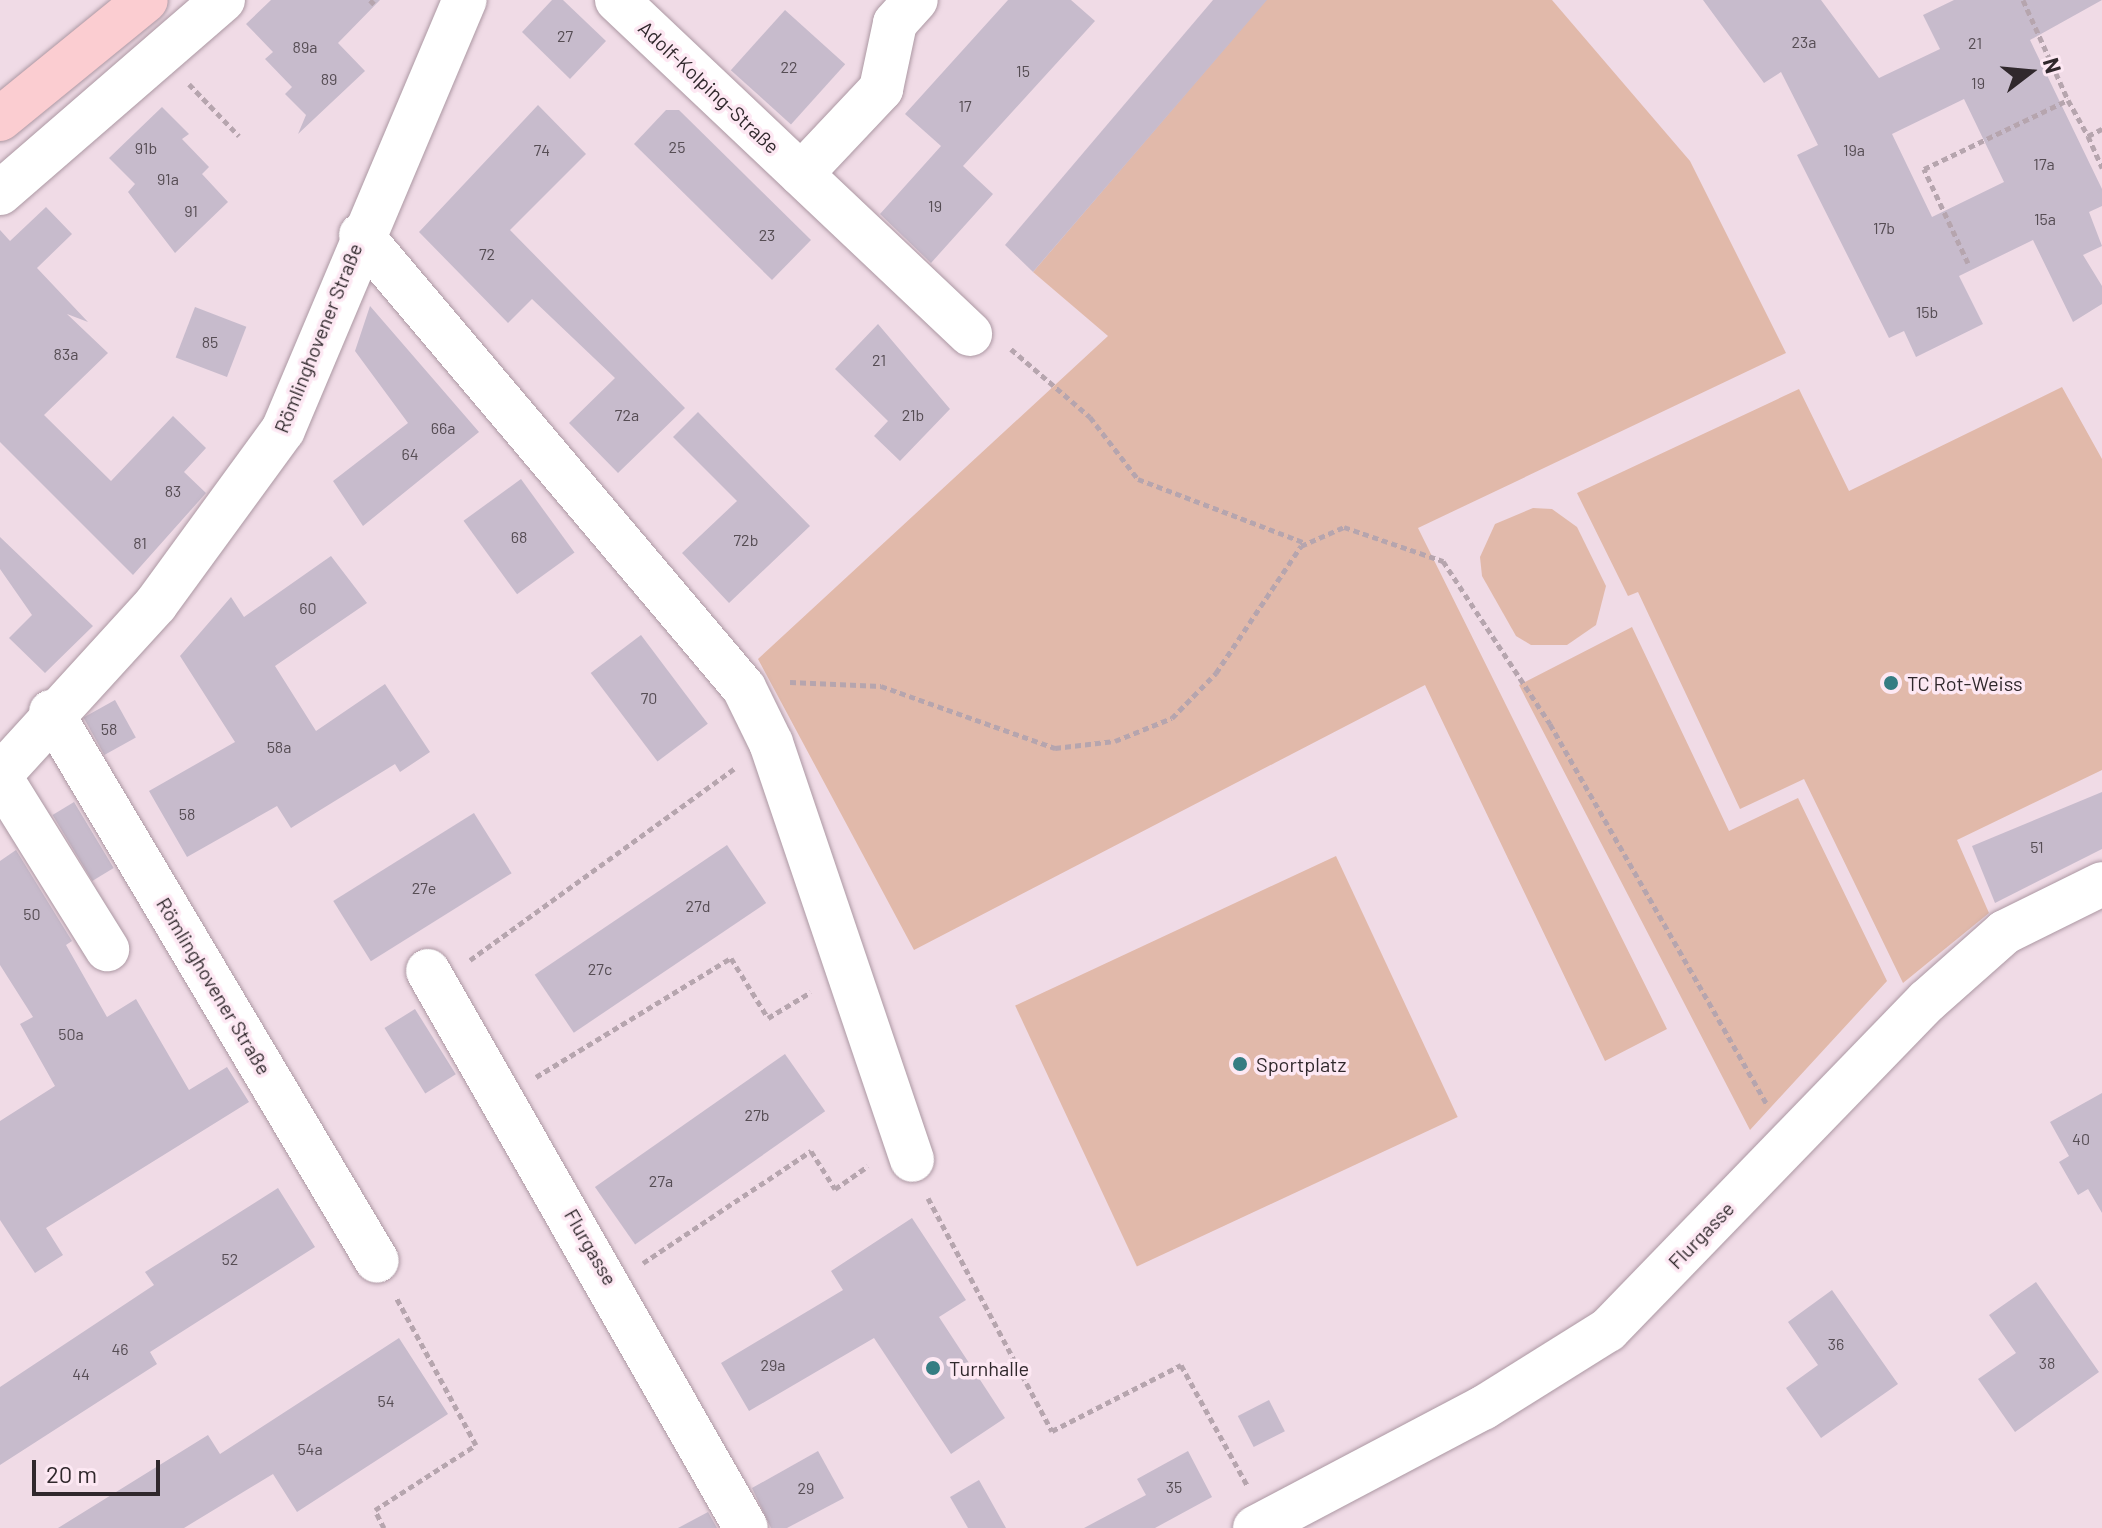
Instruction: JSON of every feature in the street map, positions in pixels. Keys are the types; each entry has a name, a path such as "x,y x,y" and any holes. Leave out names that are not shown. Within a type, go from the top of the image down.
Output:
{"main road":[{"path":"0,119 146,0"}],"street":[{"path":"0,193 223,0"},
{"name":"Römlinghovener Straße","path":"0,776 51,712 156,604 283,430 361,235 465,0"},
{"name":"Adolf-Kolping-Straße","path":"617,0 964,329"},
{"path":"801,174 881,89 895,23 916,0"},
{"path":"361,235 744,688 771,743 908,1151"},
{"name":"Römlinghovener Straße","path":"51,712 377,1261"},
{"path":"0,776 107,949"},
{"name":"Flurgasse","path":"1261,1525 1483,1408 1608,1330 1927,1001 2005,932 2102,884"},
{"name":"Flurgasse","path":"432,978 612,1283 746,1528"}],"path":[{"path":"2023,0 2102,168"},
{"path":"161,54 239,136"},
{"path":"1968,263 1924,169 2068,100"},
{"path":"2088,136 2102,129"},
{"path":"964,329 971,314 1090,417 1138,479 1306,544"},
{"path":"744,688 819,677 881,686 1055,748 1115,741 1172,718 1216,673 1306,544 1344,527 1443,561 1550,724 1762,1099 1794,1141"},
{"path":"432,978 771,743"},
{"path":"504,1097 731,958 768,1018 847,970"},
{"path":"612,1283 811,1151 835,1189 908,1151 1052,1431 1181,1365 1261,1525"},
{"path":"377,1261 476,1445 375,1510 384,1528"}],"shaded area":[{"path":"1266,0 1552,0 1690,161 1786,353 1418,528 1667,1029 1605,1061 1425,685 914,950 758,659 1108,336 1033,272"},
{"name":"TC Rot-Weiss","path":"2062,387 2102,459 2102,770 1957,840 1989,913 1903,983 1804,779 1740,809 1638,592 1628,596 1577,493 1799,389 1849,491"},
{"path":"1533,508 1552,509 1577,527 1606,586 1596,625 1567,645 1531,645 1516,636 1482,576 1480,557 1495,524"},
{"path":"1632,627 1729,831 1798,798 1887,981 1750,1130 1519,685"},
{"name":"Sportplatz","path":"1336,856 1458,1117 1137,1267 1015,1006"}],"building":[{"path":"271,0 380,0 338,43 365,71 298,134 306,115 285,94 292,87 265,59 273,52 246,24"},
{"path":"552,0 563,0 606,41 570,79 522,32"},
{"path":"1008,0 1071,0 1095,21 963,166 993,194 931,263 880,214 941,146 905,114"},
{"path":"1213,0 1267,0 1033,272 1005,245"},
{"path":"1703,0 1821,0 1879,78 1940,49 1923,15 1954,0 2102,0 2030,40 2102,189 2102,206 2089,212 2102,246 2083,255 2102,286 2102,304 2073,322 2033,240 1959,276 1983,324 1916,357 1904,331 1889,338 1797,155 1818,145 1781,72 1764,83","holes":["1964,99 2004,182 1932,217 1892,134"]},
{"path":"785,10 845,64 791,124 731,70"},
{"path":"538,105 586,154 510,230 685,408 618,473 569,423 615,378 532,299 508,323 419,232"},
{"path":"162,107 189,134 182,139 209,167 202,174 228,202 175,253 128,192 135,184 109,158"},
{"path":"666,110 679,110 811,240 772,280 634,144"},
{"path":"46,207 72,234 37,268 88,322 67,314 108,353 44,415 111,481 173,416 206,448 184,472 206,493 133,575 0,442 0,230 10,241"},
{"path":"370,306 479,432 363,526 333,481 408,423 355,351"},
{"path":"195,307 246,327 227,377 176,357"},
{"path":"878,324 950,409 900,461 874,436 888,421 835,369"},
{"path":"698,412 810,526 729,603 682,553 737,501 673,437"},
{"path":"521,479 574,553 517,594 464,521"},
{"path":"0,537 93,626 45,673 9,638 32,615 0,569"},
{"path":"331,556 367,603 275,666 316,731 385,684 430,752 400,772 395,764 291,828 277,806 187,857 149,791 235,742 180,656 231,597 244,617"},
{"path":"641,635 708,724 657,762 591,673"},
{"path":"115,700 136,738 104,755 84,717"},
{"path":"2102,792 2102,849 1995,903 1972,846"},
{"path":"74,802 114,868 92,881 53,815"},
{"path":"474,813 512,873 371,961 333,901"},
{"path":"727,845 766,903 574,1033 535,975"},
{"path":"16,850 72,941 66,945 107,1017 136,999 189,1090 227,1067 249,1102 46,1228 63,1255 35,1273 0,1220 0,1121 55,1086 20,1024 33,1017 0,965 0,861"},
{"path":"415,1009 456,1074 425,1093 384,1028"},
{"path":"785,1054 825,1111 635,1244 595,1187"},
{"path":"2102,1093 2102,1213 2088,1189 2078,1195 2059,1162 2069,1156 2050,1122"},
{"path":"278,1188 315,1247 150,1352 157,1364 0,1465 0,1387 154,1285 145,1272"},
{"name":"Turnhalle","path":"912,1218 966,1300 939,1317 1005,1418 951,1454 874,1338 749,1411 721,1363 843,1290 831,1271"},
{"path":"2036,1282 2099,1372 2015,1432 1978,1379 2016,1353 1989,1315"},
{"path":"1832,1290 1898,1384 1821,1438 1786,1388 1818,1365 1788,1322"},
{"path":"399,1338 448,1414 297,1512 273,1474 184,1528 58,1528 208,1435 220,1454"},
{"path":"1269,1400 1285,1431 1254,1447 1238,1416"},
{"path":"818,1451 844,1498 787,1528 771,1528 752,1488"},
{"path":"1188,1451 1212,1497 1155,1528 1084,1528 1146,1495 1137,1479"},
{"path":"979,1480 1006,1528 968,1528 950,1497"},
{"path":"708,1512 717,1528 678,1528"}],"place":[{"name":"TC Rot-Weiss","path":"1891,683"},
{"name":"Sportplatz","path":"1240,1064"},
{"name":"Turnhalle","path":"933,1368"}]}
